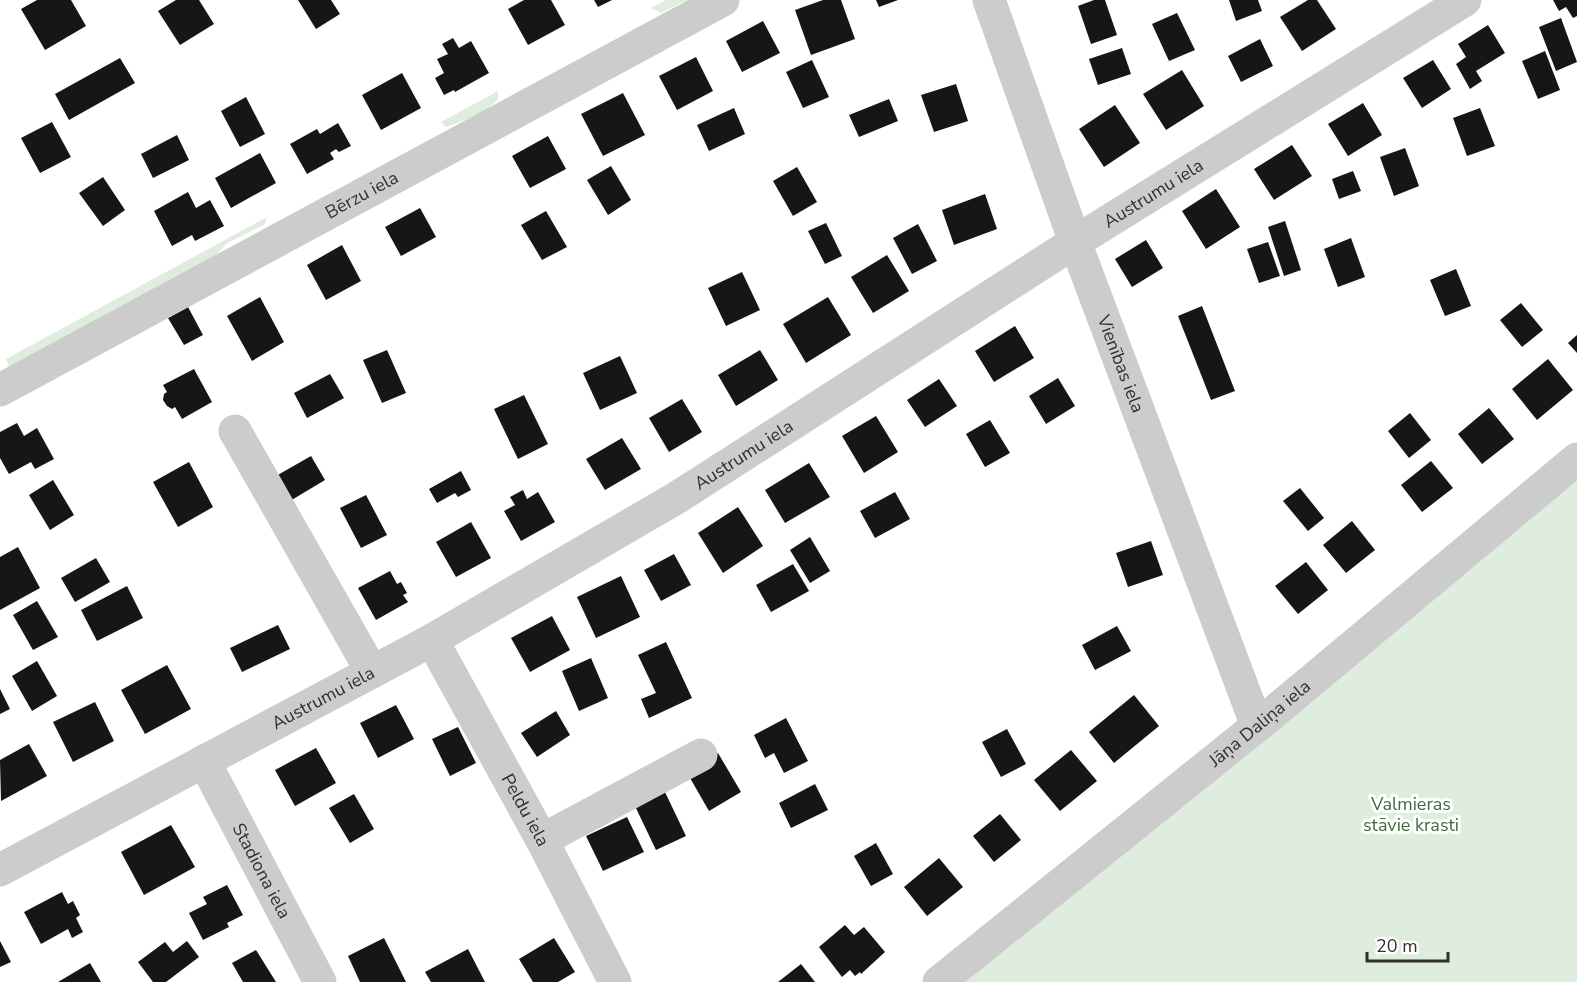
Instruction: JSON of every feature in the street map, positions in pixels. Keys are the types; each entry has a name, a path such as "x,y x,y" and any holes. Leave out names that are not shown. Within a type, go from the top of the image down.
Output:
{"street":[{"name":"Bērzu iela","path":"0,390 723,0"},
{"name":"Vienības iela","path":"989,0 1075,242 1257,726"},
{"name":"Austrumu iela","path":"0,870 432,640 678,497 1075,242 1465,0"},
{"path":"235,431 372,672"},
{"name":"Jāņa Daliņa iela","path":"939,982 1257,726 1577,459"},
{"name":"Peldu iela","path":"432,640 542,840 615,982"},
{"path":"542,840 701,755"},
{"name":"Stadiona iela","path":"204,760 320,982"}],"green space":[{"path":"666,0 687,0 661,13 651,8"},
{"path":"498,91 498,100 481,114 446,127 441,122"},
{"path":"267,217 265,224 226,244 212,260 10,369 6,359"},
{"name":"Valmieras stāvie krasti","path":"1577,459 1577,982 939,982"}],"building":[{"path":"37,0 71,0 86,26 45,50 21,9"},
{"path":"176,0 199,0 214,24 180,45 158,11"},
{"path":"298,0 331,0 340,14 316,29"},
{"path":"524,0 551,0 565,25 528,45 508,9"},
{"path":"594,0 612,0 598,7"},
{"path":"823,0 841,0 855,39 811,55 795,10"},
{"path":"876,0 898,0 879,7"},
{"path":"1094,0 1105,0 1117,35 1091,44 1078,6"},
{"path":"1229,0 1258,0 1262,11 1236,21"},
{"path":"1308,0 1317,0 1336,29 1302,51 1280,17"},
{"path":"1553,0 1577,0 1577,16 1573,18 1566,7 1559,11"},
{"path":"1177,13 1195,50 1169,61 1152,24"},
{"path":"1561,18 1577,62 1556,71 1539,27"},
{"path":"763,21 780,53 742,72 726,41"},
{"path":"1488,25 1505,53 1476,71 1482,81 1470,89 1456,64 1466,57 1458,44"},
{"path":"453,38 459,48 471,41 489,73 455,92 454,90 444,95 435,78 444,73 437,59 448,54 442,44"},
{"path":"1260,39 1273,66 1241,82 1228,56"},
{"path":"1122,48 1131,74 1098,85 1089,59"},
{"path":"1545,51 1560,90 1538,99 1522,61"},
{"path":"696,57 713,91 677,110 659,76"},
{"path":"120,58 135,83 69,120 55,94"},
{"path":"812,60 829,97 803,108 786,72"},
{"path":"1433,60 1451,89 1422,108 1403,78"},
{"path":"1182,70 1204,106 1166,130 1143,94"},
{"path":"402,73 421,108 381,130 362,95"},
{"path":"956,84 968,121 934,132 921,95"},
{"path":"623,93 645,135 603,156 581,114"},
{"path":"246,97 265,134 240,147 221,111"},
{"path":"889,99 898,121 859,137 849,115"},
{"path":"1363,103 1382,135 1348,156 1328,124"},
{"path":"1115,105 1140,143 1104,167 1079,129"},
{"path":"734,108 745,134 709,151 697,125"},
{"path":"1480,108 1495,146 1467,156 1453,118"},
{"path":"52,122 71,157 40,173 21,138"},
{"path":"338,123 351,146 339,152 336,149 330,153 334,159 307,174 290,144 317,129 320,134"},
{"path":"177,135 189,160 153,178 141,154"},
{"path":"548,136 566,169 530,188 512,156"},
{"path":"1292,145 1312,176 1274,200 1254,169"},
{"path":"1405,148 1419,186 1394,196 1380,157"},
{"path":"260,153 276,183 231,208 215,178"},
{"path":"611,166 631,200 608,215 587,180"},
{"path":"797,167 817,202 793,216 773,181"},
{"path":"1353,171 1361,191 1339,199 1332,179"},
{"path":"103,177 125,210 103,226 79,193"},
{"path":"1216,189 1240,227 1206,249 1182,211"},
{"path":"188,192 196,208 210,200 224,226 195,241 192,235 172,246 154,211"},
{"path":"985,194 997,229 954,245 942,210"},
{"path":"420,208 436,237 401,256 385,227"},
{"path":"546,211 567,247 542,260 521,225"},
{"path":"1285,221 1301,270 1284,276 1268,227"},
{"path":"826,223 842,256 825,264 808,231"},
{"path":"918,224 937,261 912,274 893,238"},
{"path":"1351,238 1365,277 1338,287 1324,249"},
{"path":"1146,240 1163,268 1132,287 1115,259"},
{"path":"1268,242 1280,276 1259,283 1247,249"},
{"path":"342,245 361,281 326,300 307,265"},
{"path":"887,255 909,291 873,313 851,277"},
{"path":"1456,269 1471,306 1445,316 1430,280"},
{"path":"742,272 760,310 726,326 708,288"},
{"path":"260,297 284,342 252,361 227,316"},
{"path":"828,297 851,335 806,363 783,324"},
{"path":"1521,303 1543,330 1522,347 1500,320"},
{"path":"1202,306 1235,391 1211,400 1178,316"},
{"path":"188,307 203,335 184,345 168,318"},
{"path":"1015,326 1034,358 994,382 975,351"},
{"path":"1577,335 1577,353 1568,343"},
{"path":"387,350 406,393 382,403 363,360"},
{"path":"760,350 778,380 736,406 718,375"},
{"path":"620,356 637,393 600,410 583,373"},
{"path":"1548,359 1573,390 1537,420 1512,389"},
{"path":"194,369 212,402 182,419 175,407 172,409 163,400 167,392 163,385"},
{"path":"330,374 344,398 307,418 294,393"},
{"path":"1058,378 1075,406 1046,424 1029,396"},
{"path":"939,379 957,406 925,427 907,400"},
{"path":"524,395 548,444 518,459 494,409"},
{"path":"682,399 702,432 669,452 649,418"},
{"path":"1489,408 1514,439 1482,464 1458,434"},
{"path":"1410,413 1431,440 1409,458 1388,431"},
{"path":"876,416 898,452 864,473 842,436"},
{"path":"990,420 1010,453 985,467 966,434"},
{"path":"17,423 24,436 37,428 54,459 35,469 31,462 9,474 0,458 0,432"},
{"path":"622,438 641,469 605,490 586,459"},
{"path":"311,456 325,480 290,501 276,476"},
{"path":"1431,461 1453,488 1422,512 1401,485"},
{"path":"189,462 213,507 178,527 153,482"},
{"path":"809,463 830,497 785,523 765,490"},
{"path":"461,471 471,490 458,497 455,493 437,503 429,489"},
{"path":"53,480 74,515 50,530 29,495"},
{"path":"1300,488 1324,518 1308,531 1283,501"},
{"path":"523,490 527,499 538,492 555,522 521,541 504,511 515,505 510,497"},
{"path":"895,492 910,519 875,538 860,511"},
{"path":"366,495 387,535 361,548 340,508"},
{"path":"738,507 763,546 723,573 698,533"},
{"path":"1352,521 1375,550 1346,573 1323,545"},
{"path":"471,522 491,558 456,577 436,542"},
{"path":"810,537 830,571 810,583 790,550"},
{"path":"1151,541 1163,575 1128,587 1116,553"},
{"path":"18,547 40,588 0,610 0,557"},
{"path":"674,554 691,585 661,601 644,570"},
{"path":"96,558 110,582 75,602 61,578"},
{"path":"1306,562 1328,590 1298,614 1275,586"},
{"path":"793,564 809,591 771,612 756,585"},
{"path":"390,571 397,584 401,582 407,593 403,595 408,602 376,620 358,588"},
{"path":"621,576 640,617 596,638 577,597"},
{"path":"127,586 143,618 97,641 81,610"},
{"path":"37,601 58,637 33,650 13,615"},
{"path":"552,616 570,650 530,672 511,638"},
{"path":"278,625 290,649 242,672 230,648"},
{"path":"1117,626 1131,651 1095,670 1082,645"},
{"path":"666,642 692,698 649,718 641,699 656,693 638,655"},
{"path":"591,658 608,698 579,711 562,671"},
{"path":"37,661 57,696 32,711 12,676"},
{"path":"167,665 191,709 145,734 121,690"},
{"path":"0,689 10,709 0,714"},
{"path":"1134,695 1159,726 1114,763 1089,732"},
{"path":"95,702 114,741 73,762 53,722"},
{"path":"396,705 414,739 378,758 360,723"},
{"path":"556,711 570,735 537,757 521,733"},
{"path":"786,718 808,761 784,773 774,753 765,758 754,735"},
{"path":"458,727 476,763 450,776 432,739"},
{"path":"1007,729 1026,764 1001,777 982,742"},
{"path":"29,744 47,776 1,801 0,760"},
{"path":"316,748 336,783 295,806 275,770"},
{"path":"1071,750 1097,781 1060,811 1034,780"},
{"path":"718,753 741,792 709,811 686,771"},
{"path":"815,784 828,810 791,828 779,803"},
{"path":"664,790 686,836 656,850 634,804"},
{"path":"354,794 374,829 350,843 329,808"},
{"path":"1000,814 1021,840 994,862 973,836"},
{"path":"627,817 644,852 603,871 586,836"},
{"path":"171,825 195,867 144,895 121,852"},
{"path":"876,843 893,874 871,886 854,856"},
{"path":"939,858 963,887 927,916 904,887"},
{"path":"227,885 243,915 227,923 229,927 203,940 189,913 207,904 203,897"},
{"path":"62,892 68,904 73,901 80,915 76,918 83,932 72,938 68,929 41,944 24,912"},
{"path":"845,925 854,935 864,927 885,952 861,974 860,972 855,976 850,970 842,977 819,947"},
{"path":"384,938 406,982 360,982 348,956"},
{"path":"554,938 575,972 558,982 533,982 519,959"},
{"path":"0,941 11,962 0,967"},
{"path":"187,941 199,957 166,982 153,982 138,962 165,942 173,952"},
{"path":"468,949 485,982 431,982 425,972"},
{"path":"256,950 276,982 243,982 232,963"},
{"path":"90,963 101,982 58,982"},
{"path":"801,964 815,982 778,982"}]}
